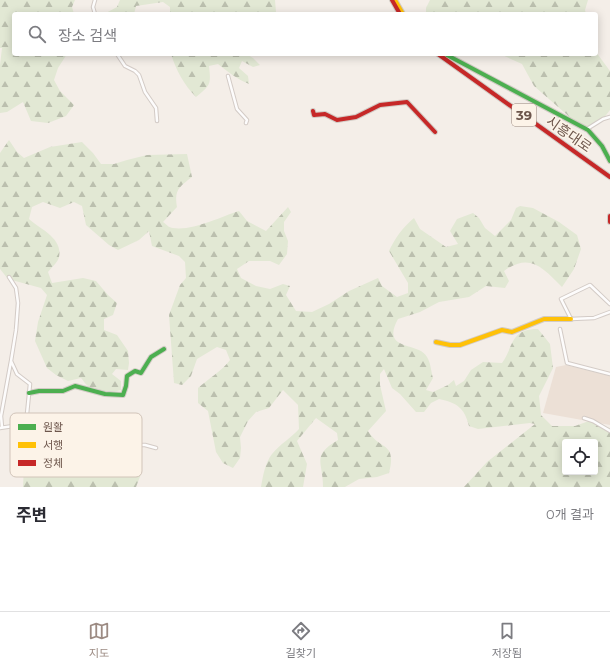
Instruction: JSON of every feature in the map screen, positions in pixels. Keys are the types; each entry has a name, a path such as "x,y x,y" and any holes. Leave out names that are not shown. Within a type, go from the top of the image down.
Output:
{"street":[{"path":"95,0 93,6 95,12"},
{"path":"392,0 399,12"},
{"path":"395,0 402,12"},
{"path":"118,56 125,66 135,71 139,75 145,92 156,108 157,121"},
{"name":"시흥대로","path":"441,56 610,175"},
{"name":"시흥대로","path":"445,56 610,175"},
{"path":"449,56 587,130 602,146 610,161"},
{"path":"228,76 237,109 247,120 246,123"},
{"path":"313,111 314,115 325,114 336,120 356,117 380,105 407,102 435,132"},
{"path":"587,130 610,116"},
{"path":"610,216 610,222"},
{"path":"1,428 1,416 11,361 18,303 16,288 9,277"},
{"path":"571,319 562,299 590,285 610,304"},
{"path":"436,342 450,345 460,345 502,330 512,332 515,329 544,319 559,320 594,318 610,312"},
{"path":"560,329 567,363 610,374"},
{"path":"29,393 40,391 63,391 75,386 104,395 124,395 127,376 135,371 141,373 154,353 164,349"},
{"path":"11,361 17,374 30,384 27,413"},
{"path":"584,418 610,431"},
{"path":"142,445 156,448"}],"shaded area":[{"path":"566,365 610,376 610,425 543,413 556,367"}],"green space":[{"path":"0,0 75,0 72,7 73,12 12,12 12,56 66,56 58,68 54,80 60,91 74,105 66,116 48,123 31,121 23,102 7,112 0,113 0,65 2,48 0,48"},
{"path":"120,0 275,0 276,12 170,12 170,7 163,2 136,6 134,12 108,12 117,7"},
{"path":"430,0 588,0 586,12 426,12 426,8"},
{"path":"598,55 610,71 610,110 603,119 591,126 580,126 534,86 522,64 504,56 598,56"},
{"path":"172,56 250,56 260,65 253,67 242,61 239,68 248,76 249,84 229,73 218,64 209,66 209,84 205,90 196,97 181,77"},
{"path":"9,140 17,152 24,158 50,147 82,142 101,164 114,164 147,155 187,154 192,177 178,189 176,197 177,207 163,222 172,228 198,226 239,211 247,221 266,231 288,207 291,212 284,222 284,231 288,241 287,254 279,265 270,261 249,261 237,269 241,278 256,286 270,289 283,284 290,286 286,295 296,311 312,312 329,304 349,291 378,278 382,286 397,297 408,293 408,283 389,251 406,225 414,218 420,229 446,247 458,244 450,231 457,219 473,213 479,218 485,228 495,236 511,220 516,208 520,206 533,208 559,222 577,235 581,249 574,269 562,287 549,274 536,265 521,263 513,265 504,271 509,281 505,288 486,286 469,297 439,302 420,312 398,319 394,329 394,337 397,341 423,352 427,357 433,378 426,390 433,392 448,385 454,380 456,386 464,381 471,370 483,362 502,363 517,335 529,330 538,329 550,344 553,368 539,396 541,415 552,426 575,426 589,421 610,428 610,487 464,487 487,462 535,424 530,423 478,429 469,426 465,414 459,407 451,402 439,399 431,403 424,412 416,412 400,394 392,388 384,369 380,374 380,385 386,411 368,431 377,442 389,451 391,463 389,473 377,477 359,479 345,487 323,487 320,460 321,455 324,450 338,440 337,433 316,418 297,441 307,464 303,487 261,487 268,461 272,454 299,429 298,405 283,390 269,408 256,412 248,421 240,437 240,458 233,468 223,463 216,452 208,411 198,403 198,388 230,360 226,350 217,347 197,359 191,376 182,385 174,383 169,315 180,285 186,278 185,262 179,256 152,246 149,231 139,240 118,250 109,245 86,225 82,206 74,202 60,208 43,202 32,207 29,219 50,235 58,244 59,257 48,272 52,283 83,278 96,281 117,303 113,315 104,319 104,330 117,335 128,351 129,363 128,370 116,369 112,374 121,381 121,390 109,392 100,391 88,386 81,378 68,381 56,375 47,368 35,341 38,322 47,295 41,288 8,279 0,269 0,153"},
{"path":"23,477 140,477 136,487 23,487"}],"traffic: fast":[{"path":"449,56 588,130 602,146 610,161"},
{"path":"29,393 39,391 63,391 75,386 105,394 123,395 127,376 135,371 141,373 151,357 164,349"}],"traffic: slow":[{"path":"395,0 402,12"},
{"path":"436,342 450,345 460,345 502,330 512,332 544,319 571,319"}],"traffic: jam":[{"path":"392,0 399,12"},
{"path":"441,56 610,177"},
{"path":"313,111 314,115 325,114 337,120 356,117 380,105 407,102 435,132"},
{"path":"610,216 610,222"}]}
